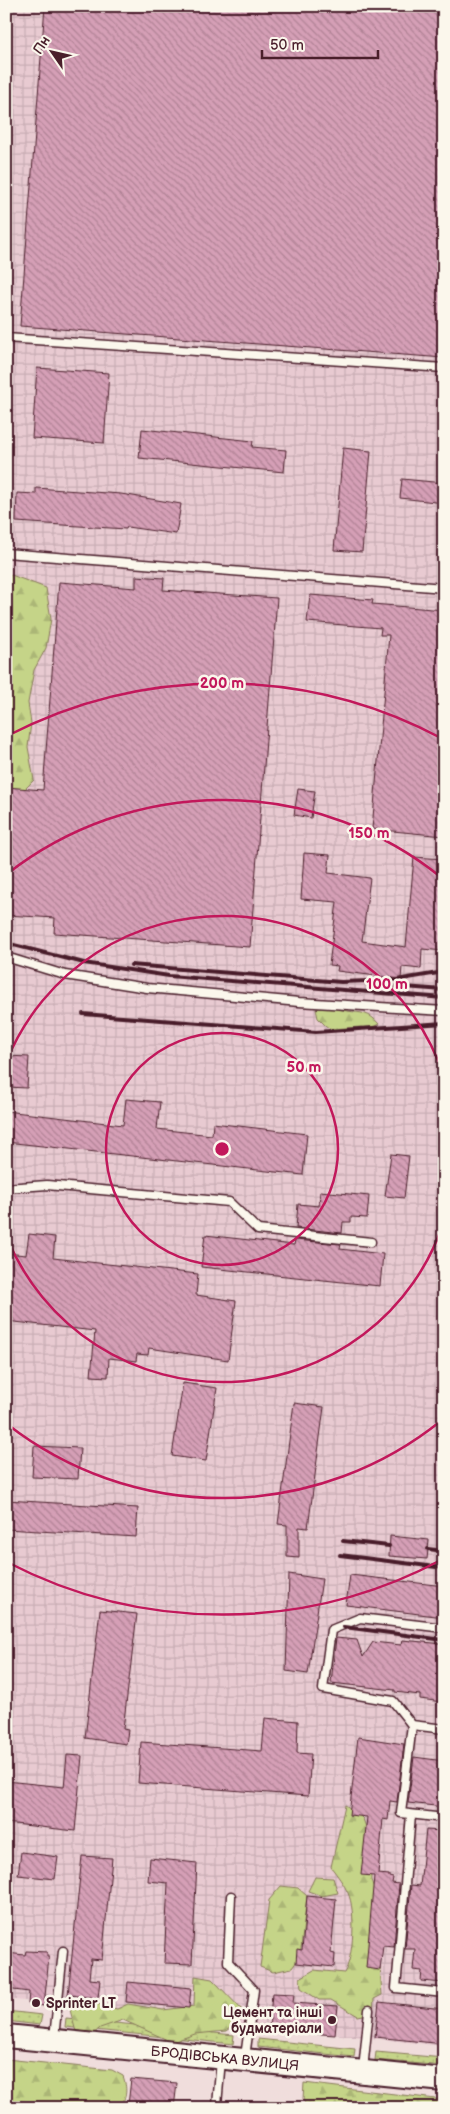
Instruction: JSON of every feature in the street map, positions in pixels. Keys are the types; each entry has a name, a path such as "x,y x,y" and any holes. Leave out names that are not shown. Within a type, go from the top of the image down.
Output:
{"main road":[{"name":"БРОДІВСЬКА ВУЛИЦЯ","path":"6,2036 444,2080"}],"lane":[{"path":"6,338 444,368"},
{"path":"6,553 444,588"},
{"path":"6,957 65,975 147,988 299,1002 444,1011"},
{"path":"6,1188 48,1185 229,1202 258,1230 371,1242"},
{"path":"444,1628 360,1618 331,1630 323,1690 393,1701 412,1725 444,1729"},
{"path":"412,1725 402,1813 444,1818"},
{"path":"411,1814 396,1988 444,1993"},
{"path":"231,1896 228,1962 254,1990 245,2059"},
{"path":"54,2040 63,1951"},
{"path":"362,2071 369,2010"},
{"path":"217,2105 221,2057"}],"shaded area":[{"path":"6,6 444,6 444,2046 6,1999"}],"green space":[{"path":"6,573 46,588 51,619 46,648 34,670 28,703 31,723 28,747 34,780 20,794 6,790"},
{"path":"328,1006 365,1014 372,1017 379,1024 369,1029 361,1027 331,1029 318,1018 316,1009"},
{"path":"345,1805 363,1819 371,1840 371,1880 378,1900 382,1995 374,1999 373,2013 358,2016 331,2000 319,2000 301,1988 300,1978 314,1970 344,1973 350,1957 353,1934 351,1901 344,1886 331,1867"},
{"path":"315,1877 333,1878 338,1893 322,1896 308,1891"},
{"path":"281,1886 298,1888 307,1896 300,1957 292,1968 273,1972 260,1967 269,1900"},
{"path":"195,1976 212,1979 247,2015 226,2031 195,2034 172,2042 123,2020 100,2028 89,2038 76,2032 70,2010 83,2000 117,2009 128,2004 163,2010 194,2006"},
{"path":"6,2011 42,2015 40,2025 6,2021"},
{"path":"66,2018 234,2035 233,2044 65,2027"},
{"path":"258,2039 355,2049 354,2057 258,2047"},
{"path":"376,2052 444,2058 444,2066 375,2060"},
{"path":"6,2059 112,2070 123,2076 126,2089 124,2101 118,2108 6,2100"},
{"path":"304,2083 444,2100 444,2108 307,2108 303,2099"}],"building":[{"path":"45,6 444,6 444,358 20,326"},
{"path":"37,368 109,373 104,443 32,438"},
{"path":"142,429 253,441 252,447 286,450 284,472 139,458"},
{"path":"343,448 371,451 362,552 334,550"},
{"path":"402,479 444,483 444,503 400,498"},
{"path":"36,488 121,494 181,504 176,534 127,527 126,529 16,522 17,493 36,494"},
{"path":"136,576 164,578 163,590 277,598 250,947 54,933 55,918 6,915 6,787 43,790 59,582 136,588"},
{"path":"310,595 373,600 372,604 444,610 444,836 372,829 389,635 380,635 381,628 307,622"},
{"path":"298,789 315,791 311,818 294,815"},
{"path":"304,853 330,855 328,873 370,878 362,941 406,947 414,857 444,859 444,951 422,949 421,969 402,967 401,979 337,971 338,966 329,965 337,902 301,899"},
{"path":"6,1056 29,1057 27,1088 6,1087"},
{"path":"126,1099 160,1102 157,1129 212,1135 213,1123 307,1134 303,1175 6,1142 6,1111 123,1125"},
{"path":"391,1154 409,1156 404,1198 385,1196"},
{"path":"320,1191 369,1196 367,1218 351,1217 351,1222 343,1222 342,1233 296,1228 298,1204 319,1206"},
{"path":"29,1234 55,1237 53,1258 198,1274 196,1295 236,1301 228,1360 149,1348 148,1355 137,1354 136,1361 109,1358 108,1377 91,1376 95,1331 6,1321 6,1253 26,1255"},
{"path":"205,1235 294,1245 295,1240 341,1244 340,1249 383,1254 380,1286 201,1267"},
{"path":"183,1383 217,1388 206,1461 172,1456"},
{"path":"294,1403 324,1407 308,1528 299,1527 299,1558 287,1557 287,1525 278,1524"},
{"path":"34,1446 80,1448 78,1479 32,1477"},
{"path":"6,1500 138,1508 136,1537 6,1529"},
{"path":"390,1536 429,1540 427,1559 389,1556"},
{"path":"289,1574 322,1579 308,1674 286,1671"},
{"path":"350,1575 444,1586 444,1617 346,1605"},
{"path":"100,1610 137,1614 123,1729 128,1730 126,1744 85,1738"},
{"path":"336,1638 357,1640 363,1657 373,1642 401,1645 402,1640 444,1644 444,1698 442,1702 420,1699 420,1695 395,1692 395,1690 331,1683"},
{"path":"265,1718 298,1721 297,1753 311,1754 308,1796 138,1783 141,1742 262,1751"},
{"path":"358,1737 404,1744 397,1802 390,1801 388,1820 383,1819 378,1874 389,1875 389,1877 393,1878 392,1883 399,1884 394,1947 383,1946 380,1970 366,1968 374,1876 361,1875 367,1817 349,1815"},
{"path":"67,1755 82,1756 75,1831 6,1823 6,1781 64,1787"},
{"path":"414,1757 444,1761 444,1807 408,1803"},
{"path":"426,1830 444,1831 444,1983 421,1981 422,1971 413,1970 415,1949 405,1949 411,1885 420,1886"},
{"path":"21,1852 58,1857 55,1879 18,1875"},
{"path":"82,1856 112,1858 102,1960 91,1959 89,1979 100,1980 98,1998 68,1995"},
{"path":"150,1858 197,1863 192,1964 164,1963 168,1883 148,1881"},
{"path":"307,1896 336,1899 331,1953 335,1954 334,1967 296,1963 297,1949 302,1950"},
{"path":"26,1951 47,1952 47,1957 49,1957 44,2006 28,2004 29,1992 6,1989 6,1953 25,1955"},
{"path":"128,1982 191,1988 189,2008 126,2002"},
{"path":"272,1993 294,1994 293,2003 338,2006 335,2035 269,2030"},
{"path":"379,2002 444,2009 444,2044 375,2037"},
{"path":"131,2079 177,2083 174,2108 128,2105"}],"railway":[{"path":"6,943 84,963 169,976 444,998"},
{"path":"131,965 341,982 396,980 444,972"},
{"path":"391,986 444,990"},
{"path":"83,1014 316,1032 444,1023"},
{"path":"343,1541 389,1546"},
{"path":"428,1549 444,1551"},
{"path":"340,1555 444,1568"},
{"path":"344,1627 444,1640"}],"place":[{"name":"Sprinter LT","path":"36,2003"},
{"name":"Цемент та інші будматеріали","path":"332,2020"}]}
